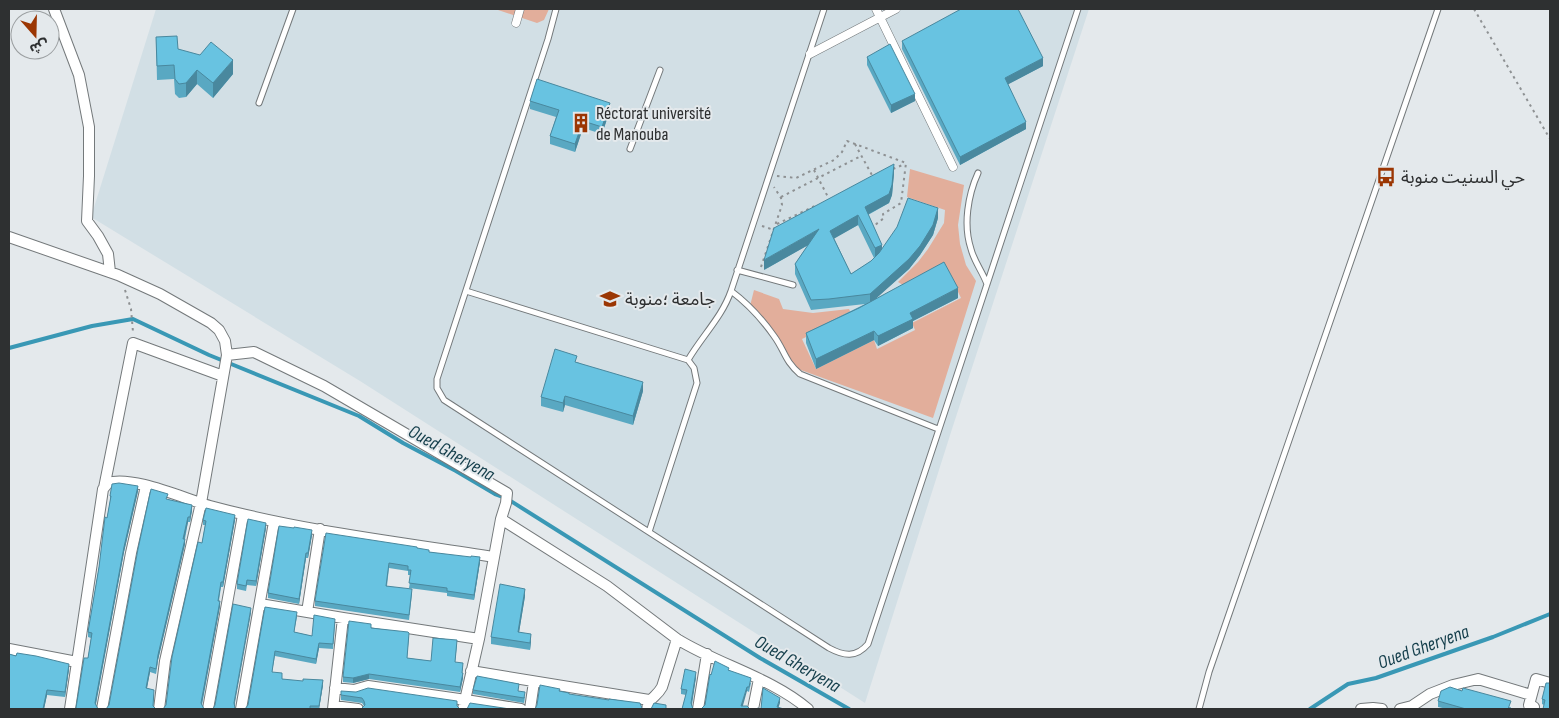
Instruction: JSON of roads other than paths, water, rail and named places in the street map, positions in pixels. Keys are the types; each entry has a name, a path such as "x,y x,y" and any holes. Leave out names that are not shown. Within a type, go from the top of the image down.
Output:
{"street":[{"path":"54,9 79,75 89,127 89,176 86,221 98,236 108,254 110,272"},
{"path":"516,23 520,9"},
{"path":"810,54 878,13 896,9"},
{"path":"878,13 953,167"},
{"path":"9,237 121,276 160,294 211,323 219,330 225,341 227,355 201,503 165,661 158,709"},
{"path":"70,709 103,489 133,342 224,371"},
{"path":"227,355 254,352 315,382 507,498 501,519 479,639 464,704"},
{"path":"103,489 108,483 120,480 274,522 494,557"},
{"path":"102,709 131,553 146,486"},
{"path":"208,709 243,514"},
{"path":"501,519 600,582 688,646 759,679 793,697 808,709"},
{"path":"241,709 274,522"},
{"path":"307,612 320,529"},
{"path":"260,604 479,639"},
{"path":"343,618 333,707 358,709"},
{"path":"471,672 584,689 648,705 662,688 677,639"},
{"path":"9,649 77,662"},
{"path":"698,709 707,654"},
{"path":"753,709 759,679"},
{"path":"1400,709 1412,706 1430,694 1453,685 1478,679 1531,695"},
{"path":"1533,709 1534,707 1529,705 1536,679 1550,683"},
{"path":"530,709 534,682"},
{"path":"335,688 354,690 368,686 464,704 521,709"},
{"path":"1361,709 1382,709"}],"lane":[{"path":"259,103 293,9"},
{"path":"556,9 437,379 437,388 444,400 828,648 840,654 851,655 862,652 868,644 1078,9"},
{"path":"688,360 698,343 720,316 727,304 824,9"},
{"path":"1199,709 1210,672 1438,9"},
{"path":"630,149 660,70"},
{"path":"978,173 968,211 968,229 970,248 987,284"},
{"path":"738,270 793,285"},
{"path":"731,290 765,324 786,360 800,374 938,429"},
{"path":"466,291 688,360 694,368 697,382 649,532"}],"waterway":[{"name":"Oued Gheryena","path":"9,348 92,326 133,319 209,355 359,416 403,443 495,494 506,498 760,658 849,709"},
{"name":"Oued Gheryena","path":"1310,709 1348,684 1376,678 1493,637 1550,614"}],"place":[{"name":"Réctorat université de Manouba","path":"581,123"},
{"name":"حي السنيت منوبة","path":"1386,177"},
{"name":"جامعة ؛منوبة","path":"610,299"}]}
